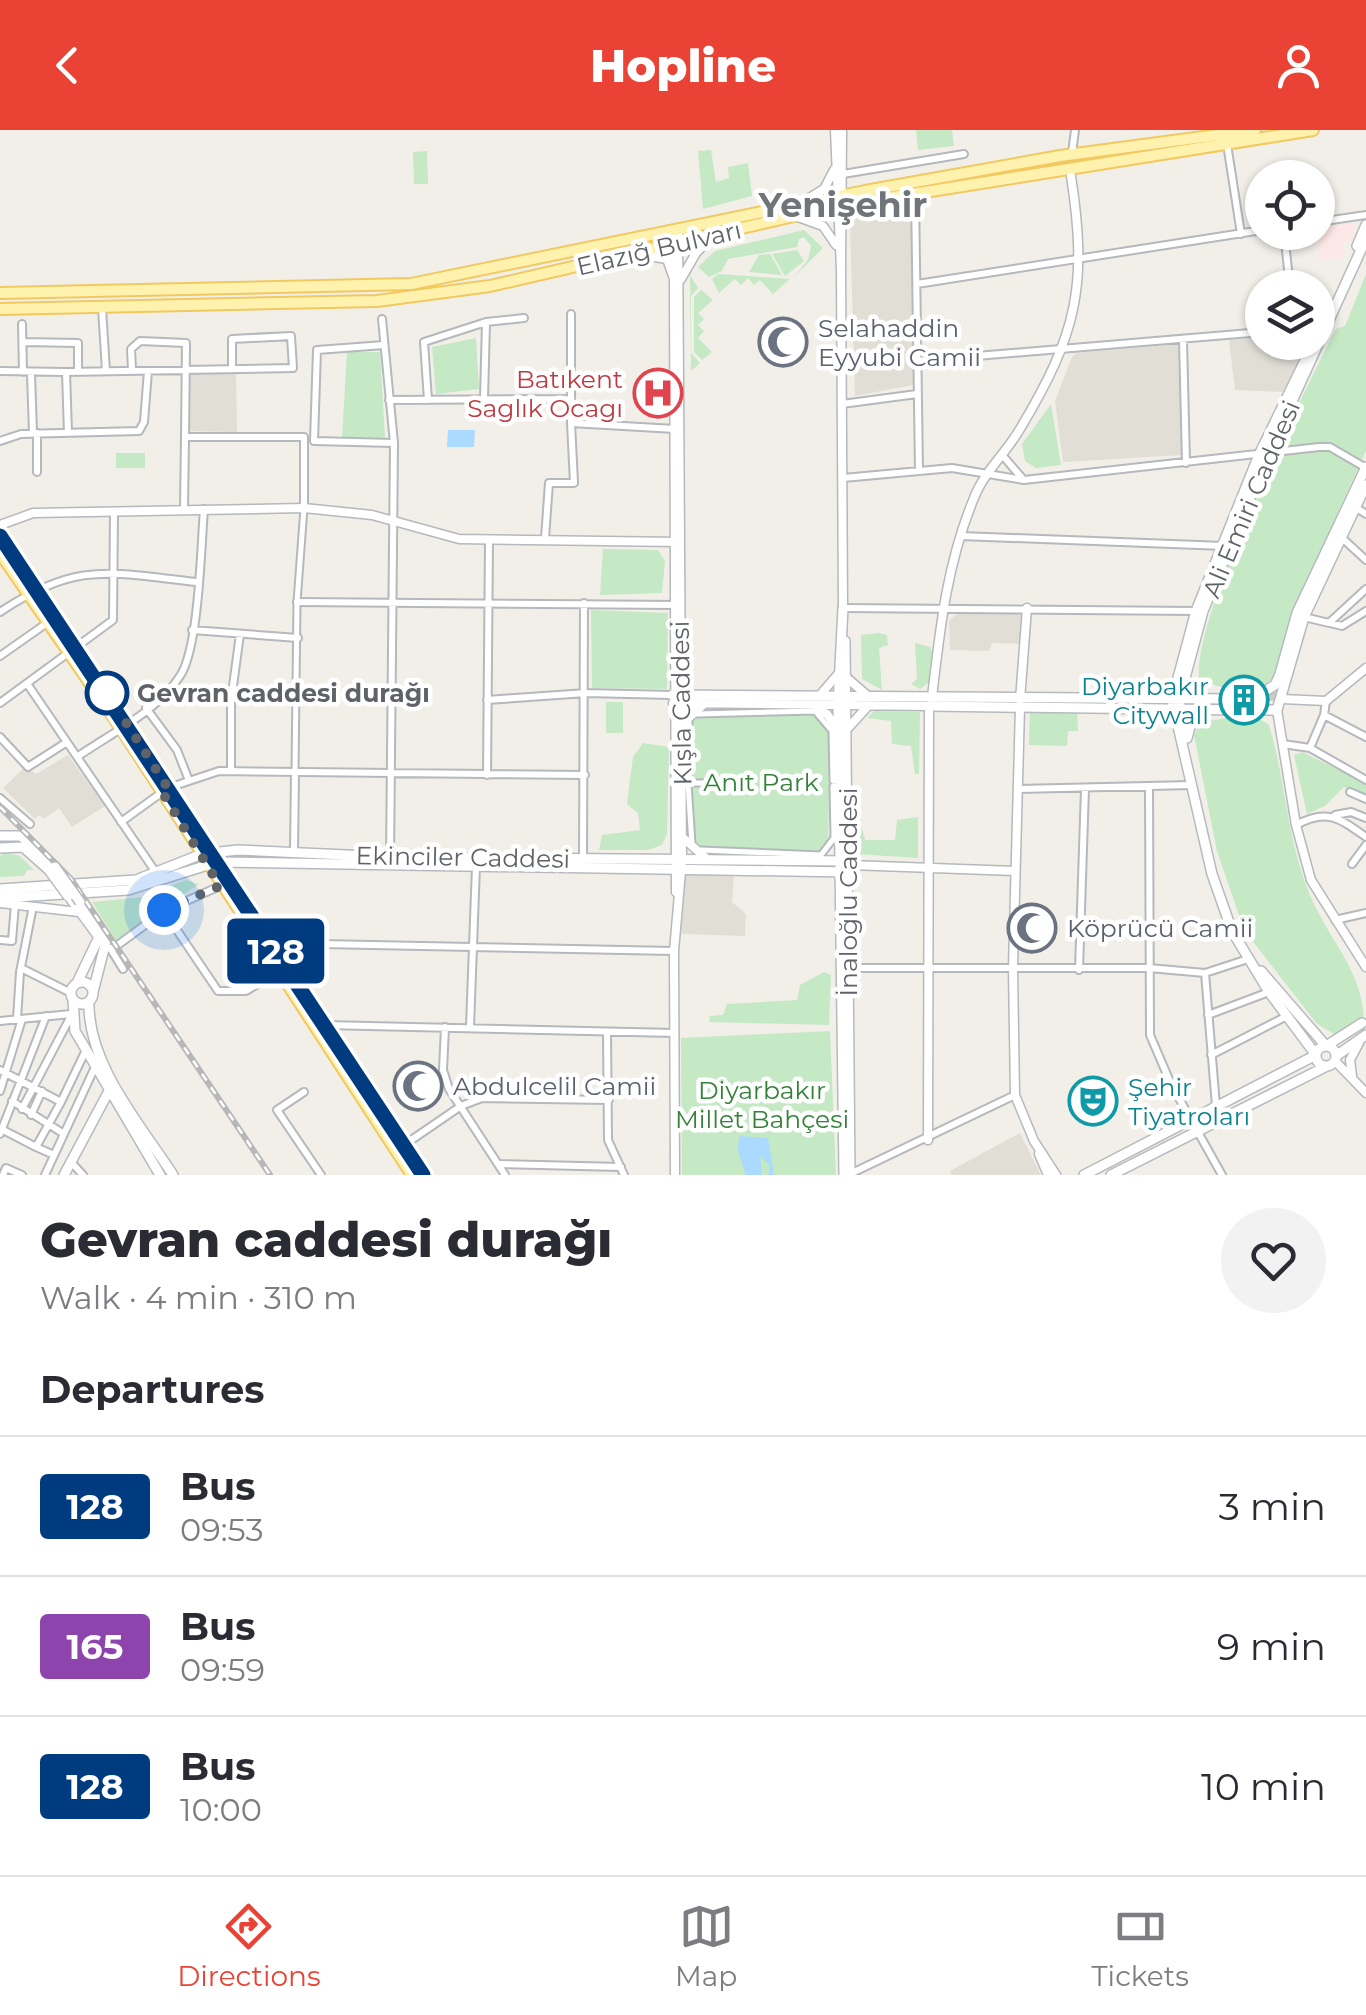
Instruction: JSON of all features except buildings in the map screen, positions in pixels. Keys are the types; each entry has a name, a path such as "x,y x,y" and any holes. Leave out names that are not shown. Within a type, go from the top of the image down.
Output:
{"main road":[{"name":"Elazığ Bulvarı","path":"0,309 377,301 490,286 713,236 840,201 1066,155 1255,130"},
{"name":"Elazığ Bulvarı","path":"0,293 411,284 800,204 915,194 1069,172 1314,130"},
{"path":"1335,297 1366,226"},
{"name":"Ali Emiri Caddesi","path":"1335,301 1366,240"},
{"path":"1263,455 1306,360"},
{"name":"Ali Emiri Caddesi","path":"1176,704 1199,610 1307,360"},
{"path":"1254,698 1275,685 1297,613 1366,467"},
{"path":"677,699 820,695 842,701 1279,704 1304,617 1366,485"},
{"path":"0,536 48,623 74,652"},
{"path":"0,553 32,591 123,724 423,1175"},
{"path":"843,608 839,842 845,866"},
{"path":"1199,610 1176,704 1221,903 1269,992 1319,1063 1332,1061"},
{"path":"1185,679 1209,705"},
{"path":"1176,704 1190,767"},
{"path":"1187,741 1191,723 1209,705"},
{"name":"İnaloğlu Caddesi","path":"843,730 848,1175"},
{"path":"0,836 20,836 52,868 105,943"},
{"path":"0,848 24,847 52,868"},
{"name":"Ekinciler Caddesi","path":"86,887 158,874 209,858 294,853 390,862 820,860 845,866"},
{"path":"209,858 220,886 412,1175"},
{"name":"Ekinciler Caddesi","path":"86,887 142,888 209,858 476,866 677,863 845,866"},
{"name":"İnaloğlu Caddesi","path":"845,866 849,968 848,1175"},
{"path":"0,889 86,887"},
{"path":"0,900 86,887"},
{"path":"105,943 74,992 72,1014 96,1067 173,1175"},
{"path":"105,943 91,996 92,1042 112,1088 160,1175"},
{"path":"1248,958 1326,1046 1332,1061"},
{"path":"74,992 87,984 91,996"},
{"path":"74,992 91,996"},
{"path":"1084,1175 1316,1055 1365,1020"},
{"path":"1112,1175 1332,1061 1364,1037"},
{"path":"1297,1064 1306,1042"},
{"path":"64,1175 112,1088"}],"street":[{"path":"838,130 843,608 1199,610"},
{"path":"838,130 843,174 838,251 841,270"},
{"path":"928,1140 930,702 942,610 951,561 986,475 1004,456 1044,389 1078,303 1080,258 1066,155 1075,130"},
{"path":"1227,142 1241,234"},
{"path":"843,174 964,154"},
{"path":"800,204 827,186 836,161"},
{"path":"915,194 919,471"},
{"path":"1335,219 1366,214"},
{"path":"793,216 823,226 838,251"},
{"name":"Kışla Caddesi","path":"673,230 679,283 677,699 682,724 674,951"},
{"path":"917,284 1245,233"},
{"path":"679,283 696,252 713,236"},
{"path":"572,423 678,429 674,245"},
{"path":"637,254 662,257 672,266"},
{"path":"102,308 106,371"},
{"path":"545,538 549,483 574,483 571,314"},
{"path":"428,400 424,342 486,322 524,318"},
{"path":"382,319 394,443 390,519 390,862"},
{"path":"484,399 486,322"},
{"path":"22,324 37,472"},
{"path":"917,362 1245,334"},
{"path":"0,371 148,372 293,368 292,336 232,339 232,369"},
{"path":"1183,340 1186,463"},
{"path":"132,370 132,348 140,341 186,342 184,508"},
{"path":"23,342 78,343 78,372"},
{"path":"384,345 317,350 314,441 394,443"},
{"path":"66,372 68,432"},
{"path":"0,440 35,433 138,431 144,422 148,372"},
{"path":"842,404 917,394"},
{"path":"389,400 570,399"},
{"path":"185,436 304,437 304,508 296,602 294,853"},
{"path":"843,478 952,468 1024,480 1330,448 1366,467"},
{"path":"1004,456 1024,480"},
{"path":"1355,507 1366,514"},
{"path":"0,525 33,513 304,508 390,519 458,539 677,542"},
{"path":"77,757 146,708 183,673 192,630 204,509"},
{"path":"0,703 113,620 114,512"},
{"path":"961,536 1226,546"},
{"path":"1341,537 1366,560"},
{"path":"487,775 489,540"},
{"path":"0,612 32,591 74,574 114,572 197,582"},
{"path":"1329,622 1366,589"},
{"path":"296,602 677,604"},
{"path":"583,860 584,603"},
{"path":"1026,608 1015,870 1015,1095 1048,1175"},
{"path":"1304,617 1342,626 1366,611"},
{"path":"0,656 48,623"},
{"path":"192,630 298,638"},
{"path":"232,771 232,701 240,634"},
{"path":"1366,668 1326,701 1279,704 1296,824 1311,880 1366,966"},
{"path":"812,707 828,714 843,730 870,701 844,676 820,695"},
{"path":"28,686 158,874"},
{"path":"487,700 586,694 704,704 812,707 842,701"},
{"path":"657,860 678,837 677,699"},
{"path":"1310,748 1326,701"},
{"path":"682,724 704,704"},
{"path":"146,708 177,750 188,778"},
{"path":"701,711 815,711 832,731 834,838 821,855 707,852 692,844 688,782 687,724 701,711"},
{"path":"1324,715 1366,737"},
{"path":"0,739 28,767 67,742"},
{"path":"1282,744 1310,748 1366,780"},
{"path":"121,822 188,778 232,771 585,775"},
{"path":"688,782 739,783"},
{"path":"1018,789 1193,784"},
{"path":"1149,787 1150,1036 1190,1120 1222,1175"},
{"path":"1079,970 1084,788"},
{"path":"1350,792 1366,800"},
{"path":"0,798 30,824"},
{"path":"1296,824 1316,814 1335,816 1351,812 1366,818"},
{"path":"1335,816 1366,841 1352,864"},
{"path":"678,837 708,860"},
{"path":"820,860 839,842"},
{"path":"470,1026 476,866"},
{"name":"Ekinciler Caddesi","path":"845,866 1015,870"},
{"path":"122,968 105,943 164,910 220,886"},
{"path":"0,900 77,905"},
{"path":"0,940 12,940 15,903"},
{"path":"0,1091 19,1019 21,968 33,904"},
{"path":"164,910 218,991 246,991 278,972"},
{"path":"1334,921 1366,913"},
{"path":"271,943 674,951 674,1175"},
{"path":"849,968 1149,968 1205,973 1248,958"},
{"path":"21,968 74,992"},
{"path":"1205,973 1216,1106"},
{"path":"1208,1014 1269,992"},
{"path":"0,1021 72,1014"},
{"path":"22,1109 72,1014"},
{"path":"46,1016 1,1131 54,1156"},
{"path":"1211,1055 1286,1016"},
{"path":"326,1025 675,1033"},
{"path":"445,1027 443,1070 505,1175"},
{"path":"499,1164 622,1171 608,1140 608,1033"},
{"path":"1352,1080 1350,1060 1364,1037"},
{"path":"36,1146 86,1050"},
{"path":"1332,1061 1366,1092"},
{"path":"45,1175 96,1067"},
{"path":"3,1072 61,1102"},
{"path":"31,1115 42,1092"},
{"path":"304,1092 277,1110 321,1175"},
{"path":"848,1175 1015,1095"},
{"path":"404,1145 461,1106 482,1098 609,1100"},
{"path":"12,1102 64,1134"},
{"path":"1034,1140 1056,1175"},
{"path":"71,1162 82,1175"},
{"path":"3,1170 22,1175"}],"shaded area":[{"path":"911,197 913,385 855,396 850,224 862,207"},
{"path":"1356,223 1351,241 1344,242 1342,259 1319,260 1319,250 1335,250 1335,225"},
{"path":"1245,339 1245,360 1299,360 1283,392 1235,390 1229,340"},
{"path":"1180,344 1183,455 1063,462 1055,401 1072,357 1077,353"},
{"path":"236,373 237,432 188,431 190,374"},
{"path":"1017,612 1023,618 1023,644 992,643 989,651 950,650 949,621 958,613"},
{"path":"68,755 105,806 72,827 59,808 44,819 39,815 35,819 3,788 25,767 36,774"},
{"path":"734,874 732,902 746,914 745,936 682,934 677,902 683,875"},
{"path":"1020,1133 1041,1175 952,1175 950,1171"}],"green space":[{"path":"916,130 952,130 954,146 918,150"},
{"path":"711,150 716,182 729,178 728,167 748,163 752,196 703,209 698,151"},
{"path":"427,151 428,184 414,184 413,152"},
{"path":"804,230 823,248 793,278 808,260 811,246 804,237 797,247 728,259 722,271 709,277 698,267 715,251"},
{"path":"797,250 804,261 785,276 772,254"},
{"path":"770,254 782,275 749,272 759,255"},
{"path":"718,274 790,279 773,294 760,280 754,285 748,278 741,285 735,279 719,293 712,279"},
{"path":"1366,274 1366,451 1296,604 1274,676 1265,686 1232,688 1207,683 1199,679 1202,649 1231,558 1300,402 1321,360 1335,360 1335,331 1345,326"},
{"path":"690,275 698,288 691,296 691,353 700,363 691,371"},
{"path":"701,290 713,300 698,313 704,319 698,325 704,331 698,338 712,352 702,360 694,352 694,297"},
{"path":"476,338 479,389 436,394 432,347"},
{"path":"347,352 380,352 385,438 342,438"},
{"path":"1051,404 1061,465 1036,468 1025,461 1022,444"},
{"path":"116,453 145,453 145,468 116,468"},
{"path":"603,549 658,550 665,561 662,593 600,595"},
{"path":"591,610 668,613 667,689 592,688"},
{"path":"861,635 887,635 888,645 879,648 882,690 862,679"},
{"path":"915,643 930,647 934,659 932,676 920,689 911,684 917,679"},
{"path":"606,702 623,702 623,733 606,733"},
{"path":"1030,710 1077,712 1078,731 1068,731 1067,746 1029,745"},
{"path":"874,711 920,712 919,774 915,774 911,746 892,744 891,721 867,718"},
{"name":"Anıt Park","path":"703,712 815,714 830,731 828,847 818,852 699,848 693,842 690,723"},
{"path":"1240,716 1258,718 1269,725 1299,862 1315,906 1355,979 1364,1030 1334,1034 1317,1024 1244,930 1217,851 1194,735 1200,722"},
{"path":"643,743 669,747 667,834 662,845 648,850 599,850 602,835 640,830 638,813 627,804 633,757"},
{"path":"1302,752 1366,783 1366,797 1344,787 1325,806 1307,814 1294,755"},
{"path":"918,817 918,858 856,854 856,820 860,819 865,840 895,840 897,820"},
{"path":"0,856 20,856 34,870 27,870 24,876 0,877"},
{"path":"185,880 199,884 116,940 92,902 145,897"},
{"path":"824,972 831,975 829,1025 709,1022 710,1016 723,1015 727,1004 797,1000 800,985"},
{"name":"Diyarbakır Millet Bahçesi","path":"830,1031 836,1175 682,1175 681,1038"}],"water":[{"path":"448,430 475,430 474,447 447,447"},
{"path":"740,1136 768,1138 774,1175 768,1175 770,1166 760,1155 762,1175 746,1175 737,1148"}],"tunnel":[{"path":"1240,699 1282,699"}],"railway":[{"path":"0,807 71,879 270,1175"}],"bus line":[{"name":"128","path":"0,536 111,698 423,1175"}],"place":[{"name":"Selahaddin Eyyubi Camii","path":"783,342"},
{"name":"Batıkent Saglık Ocagı","path":"658,393"},
{"name":"Gevran caddesi durağı","path":"107,693"},
{"name":"Diyarbakır Citywall","path":"1244,700"},
{"name":"Köprücü Camii","path":"1032,928"},
{"name":"Abdulcelil Camii","path":"418,1086"},
{"name":"Şehir Tiyatroları","path":"1093,1101"}],"district":[{"name":"Yenişehir","path":"843,204"}],"route":[{"path":"107,693 168,788 162,792 220,886 193,894 164,910"}]}
